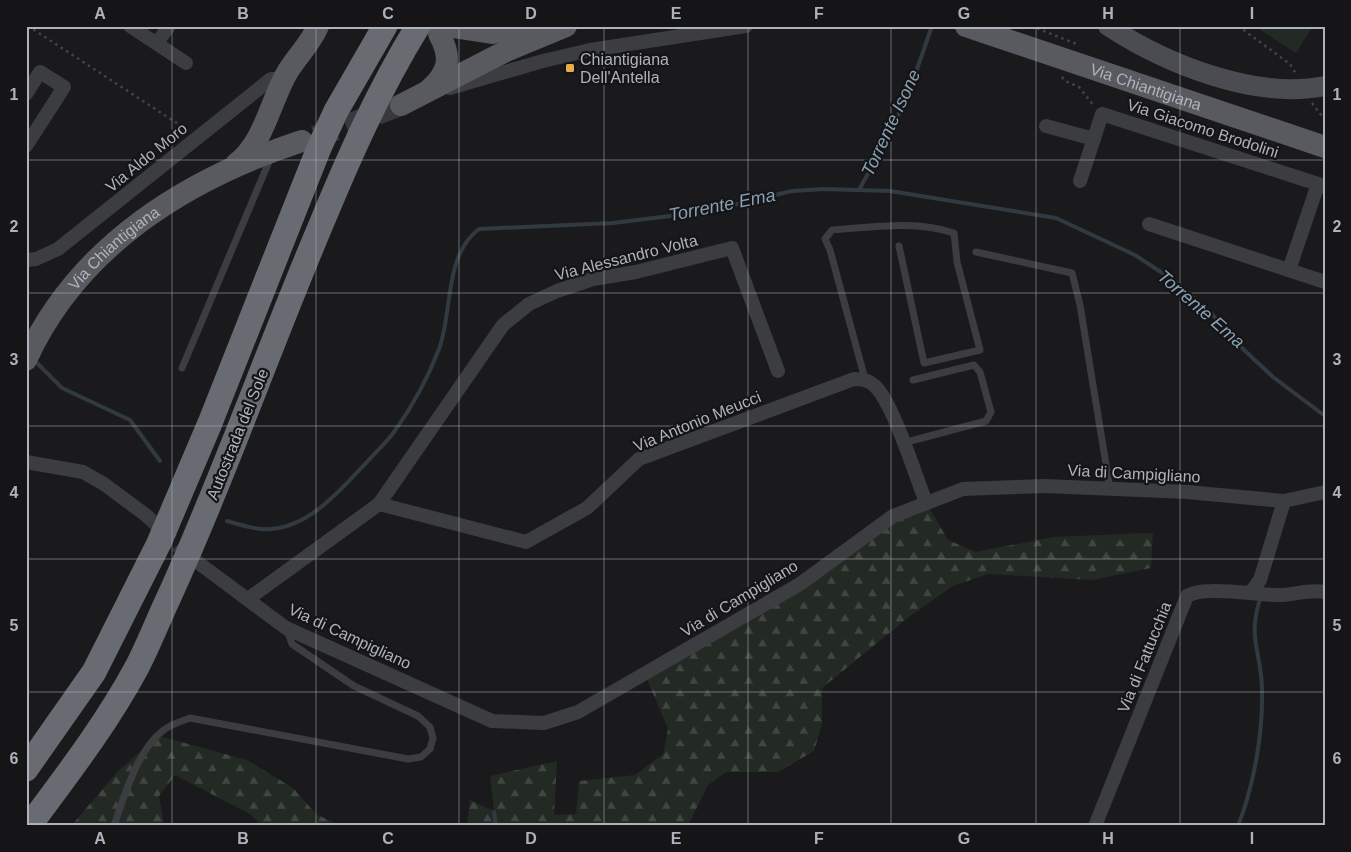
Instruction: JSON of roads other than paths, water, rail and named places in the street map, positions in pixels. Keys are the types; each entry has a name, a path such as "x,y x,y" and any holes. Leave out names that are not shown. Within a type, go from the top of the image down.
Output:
{"highway":[{"name":"Autostrada del Sole","path":"26,769 94,672 159,543 210,423 308,143 336,111 385,26"},
{"name":"Autostrada del Sole","path":"28,826 96,735 194,567 235,443 299,276 358,136 375,100 430,29"}],"main road":[{"name":"Via Chiantigiana","path":"231,168 252,148 279,87 294,62 312,40 318,26"},
{"path":"430,29 492,33 524,26"},
{"path":"401,104 508,50 566,26"},
{"name":"Via Chiantigiana","path":"966,26 1325,146"},
{"path":"1108,26 1144,48 1203,72 1245,85 1316,91"},
{"path":"425,93 441,80 446,66 446,48 430,29"},
{"name":"Via Chiantigiana","path":"279,87 275,115 279,128 290,137 308,143"},
{"name":"Via Chiantigiana","path":"26,360 48,318 84,272 130,228 160,206 231,168 273,152 308,143"}],"street":[{"path":"130,26 186,63"},
{"path":"157,43 168,26"},
{"path":"425,93 553,58 713,28 746,26"},
{"path":"26,94 40,72 64,87 26,146"},
{"name":"Via Aldo Moro","path":"26,260 36,259 58,249 271,79 278,78 279,87"},
{"name":"Via Giacomo Brodolini","path":"1080,180 1102,114 1321,185 1289,270"},
{"path":"1046,126 1094,139"},
{"path":"1149,224 1325,282"},
{"name":"Via Alessandro Volta","path":"380,504 503,325 529,304 557,291 594,279 636,272 732,248 778,371"},
{"name":"Via Antonio Meucci","path":"380,504 526,542 587,508 639,459 854,379 865,379"},
{"path":"865,379 875,387 888,407 926,502"},
{"path":"26,462 83,472 104,484 147,516"},
{"name":"Via di Campigliano","path":"194,567 248,599 286,628 492,721 544,723 578,712 595,703 800,584 892,516 963,489 1045,486 1284,501 1325,492"},
{"path":"1251,592 1260,580 1284,501"},
{"path":"248,599 380,504"},
{"name":"Via di Fattucchia","path":"1095,826 1187,596 1195,591 1242,594 1251,592 1282,595 1304,591 1325,592"}],"lane":[{"path":"182,368 273,152"},
{"path":"865,379 830,250 825,239 832,230 880,226 935,227 954,233 957,262 980,350 924,363 900,246"},
{"path":"976,252 1072,273 1080,305 1110,489"},
{"path":"903,444 986,421 991,412 980,372 974,365 912,380"},
{"path":"114,826 125,795 146,750 165,730 190,718 408,759 421,757 430,749 433,738 430,727 418,716 354,686 292,644 286,628"}],"waterway":[{"name":"Torrente Isone","path":"859,190 886,141 909,92 932,26"},
{"name":"Torrente Ema","path":"227,521 265,529 286,526 299,521 312,514 336,495 388,440 413,402 435,360 443,334 451,284 460,253 468,240 479,229 613,223 703,212 792,191 824,189 890,191 1056,218 1135,255 1173,280 1211,313 1242,348 1273,377 1325,416"},
{"name":"Torrente Ema","path":"34,360 62,388 130,420 160,461"},
{"path":"1238,826 1253,777 1261,724 1262,690 1255,636 1256,613 1260,599"},
{"path":"494,812 496,826"}],"tunnel":[{"path":"315,137 401,105"},
{"path":"147,516 187,555 204,567"}],"place":[{"name":"Chiantigiana Dell'Antella","path":"570,68"}]}
